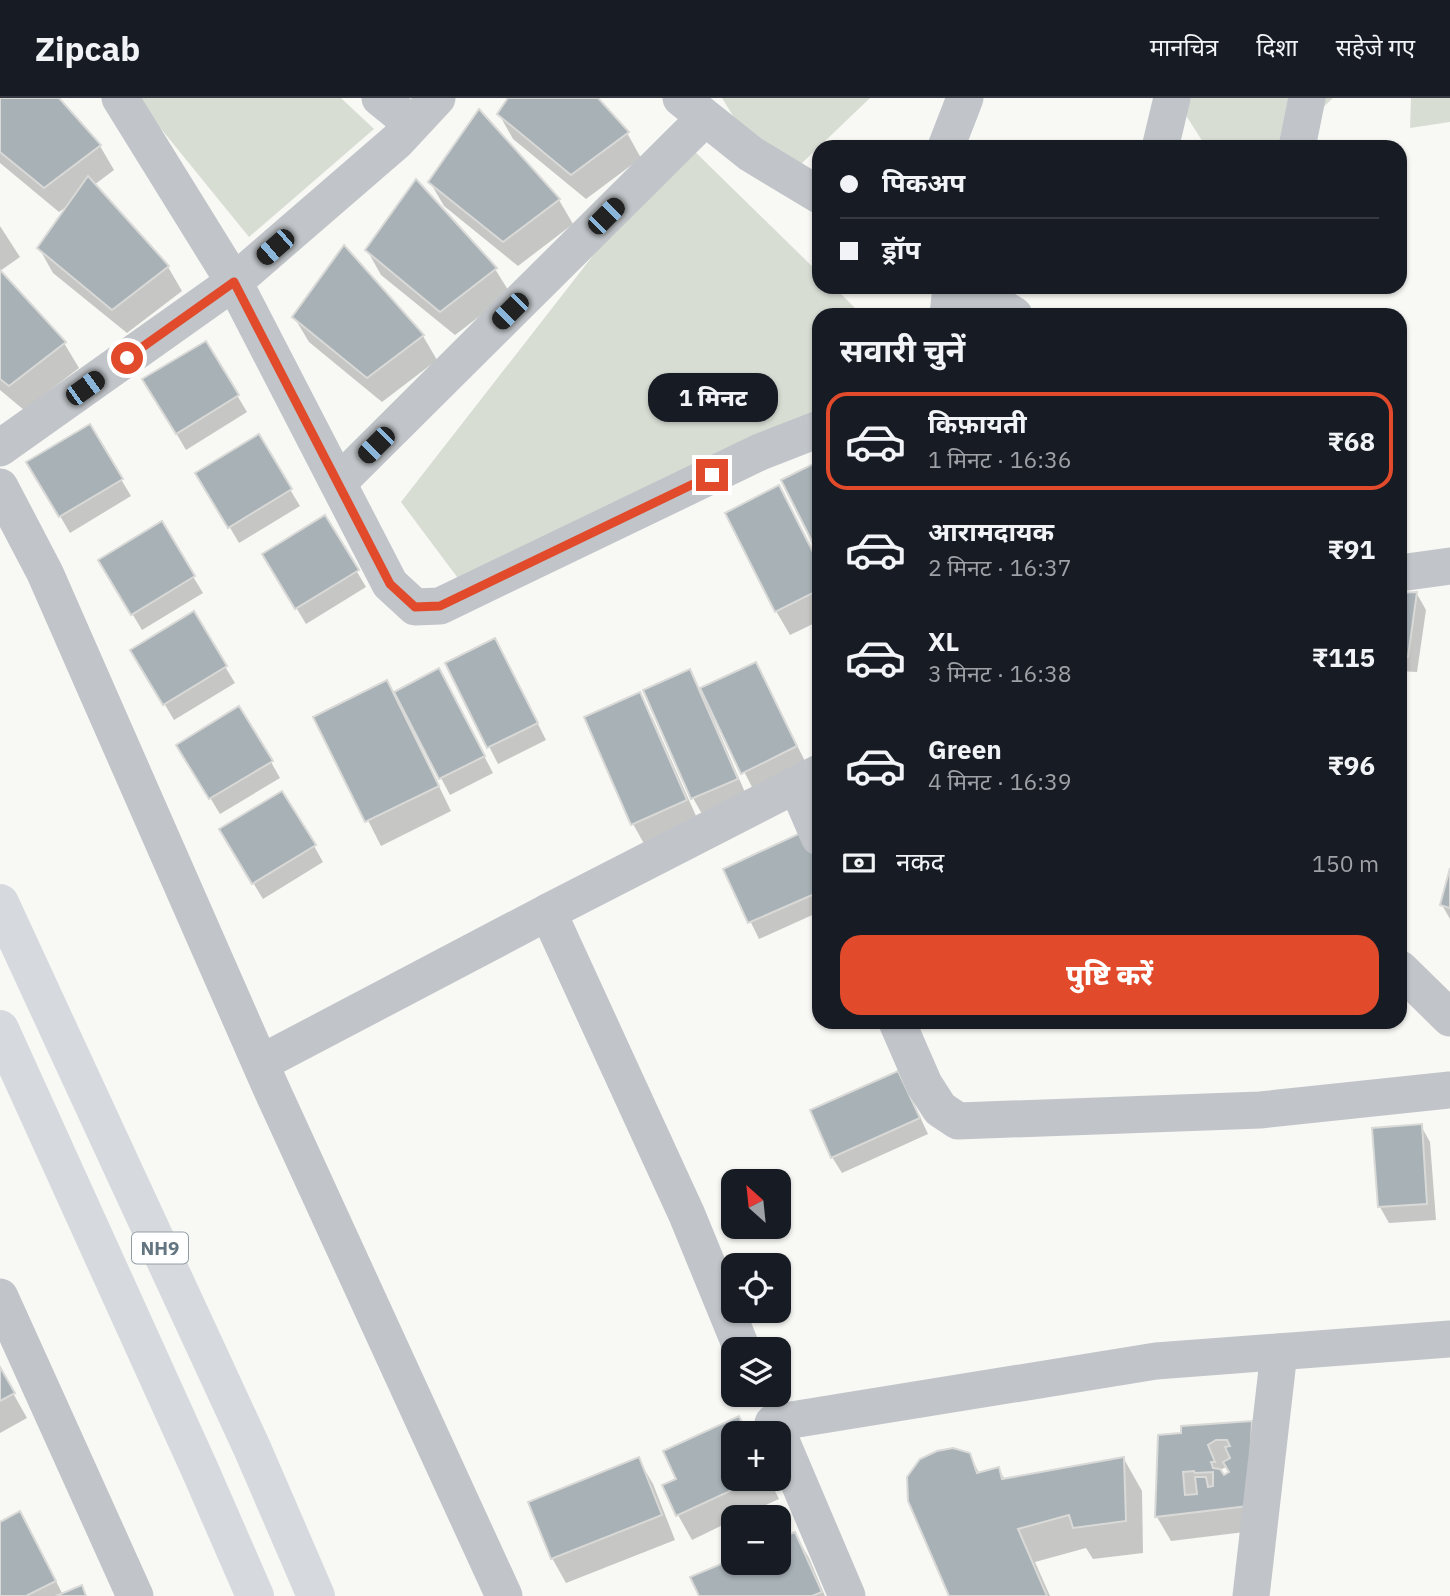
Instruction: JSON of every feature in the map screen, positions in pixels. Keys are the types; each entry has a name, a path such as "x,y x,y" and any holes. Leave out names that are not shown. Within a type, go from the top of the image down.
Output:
{"highway":[{"name":"NH9","path":"0,903 247,1435 316,1596"},
{"name":"NH9","path":"0,1029 255,1596"}],"street":[{"path":"120,98 234,282 390,584 415,607 440,606 760,452 812,432"},
{"path":"380,98 412,124"},
{"path":"0,448 234,282 397,141 437,98"},
{"path":"949,140 965,98"},
{"path":"1162,140 1172,98"},
{"path":"1298,140 1307,98"},
{"path":"338,483 693,108 751,154 812,191"},
{"path":"980,294 1002,308"},
{"path":"0,487 45,573 261,1063 504,1596"},
{"path":"1407,572 1450,566"},
{"path":"261,1063 548,912 808,780 812,801"},
{"path":"548,912 687,1215 738,1337"},
{"path":"1407,976 1450,1018"},
{"path":"900,1029 924,1084 940,1109 958,1121 1260,1110 1450,1090"},
{"path":"0,1297 135,1596"},
{"path":"779,1421 1156,1361 1450,1339"},
{"path":"1251,1596 1279,1352"},
{"path":"791,1464 847,1596"}],"shaded area":[{"path":"139,98 341,98 374,129 249,237 140,103"},
{"path":"722,98 870,98 826,140 812,140 812,154 777,187"},
{"path":"1175,98 1333,98 1288,140 1202,140"},
{"path":"1411,98 1450,98 1450,122 1410,128"},
{"path":"683,140 812,266 812,294 841,294 855,308 812,308 812,417 469,593 401,502"}],"building":[{"path":"0,98 59,98 101,145 44,188 0,152"},
{"path":"508,98 598,98 629,132 571,175 497,114"},
{"path":"479,109 560,199 503,242 428,182"},
{"path":"88,176 169,266 112,310 37,248"},
{"path":"416,179 497,268 440,312 365,250"},
{"path":"344,245 424,335 367,378 292,317"},
{"path":"0,270 66,342 9,386 0,379"},
{"path":"206,341 239,395 176,434 142,379"},
{"path":"90,424 123,479 59,517 26,462"},
{"path":"259,434 292,489 228,528 195,473"},
{"path":"812,464 812,541 781,480"},
{"path":"779,485 812,550 812,594 775,612 725,513"},
{"path":"325,515 359,570 295,609 262,554"},
{"path":"162,521 195,576 131,615 98,560"},
{"path":"1417,592 1408,657 1407,657 1407,593"},
{"path":"194,611 227,666 163,705 130,650"},
{"path":"495,638 538,723 487,748 445,663"},
{"path":"756,662 797,746 741,774 700,688"},
{"path":"439,668 485,756 439,779 394,692"},
{"path":"690,669 738,779 691,799 643,690"},
{"path":"387,680 439,786 365,822 313,717"},
{"path":"640,692 687,800 631,825 584,717"},
{"path":"239,706 273,761 209,799 176,745"},
{"path":"282,791 316,845 252,884 219,829"},
{"path":"807,830 812,841 812,895 748,923 723,869"},
{"path":"1450,868 1450,908 1440,905"},
{"path":"898,1071 920,1118 831,1158 810,1110"},
{"path":"1422,1124 1427,1204 1378,1207 1372,1128"},
{"path":"0,1367 15,1393 0,1401"},
{"path":"739,1416 741,1421 728,1421"},
{"path":"1252,1421 1248,1506 1155,1517 1158,1435 1181,1433 1181,1426","holes":["1216,1440 1227,1440 1230,1446 1225,1447 1230,1458 1223,1462 1229,1472 1224,1475 1220,1469 1213,1468 1211,1462 1215,1462 1208,1445","1183,1472 1213,1472 1213,1486 1208,1487 1206,1477 1195,1477 1197,1494 1185,1495"]},
{"path":"721,1424 721,1491 730,1491 676,1516 662,1485 676,1479 663,1451"},
{"path":"953,1448 970,1453 977,1473 999,1467 1002,1479 1124,1457 1126,1521 1073,1528 1069,1515 1018,1529 1047,1596 949,1596 908,1501 907,1477 920,1459 937,1451"},
{"path":"639,1457 662,1515 551,1559 528,1502"},
{"path":"20,1511 56,1581 26,1596 0,1596 0,1522"},
{"path":"795,1532 822,1592 812,1596 699,1596 690,1577 721,1564 721,1575 791,1575 791,1534"},
{"path":"82,1585 86,1596 56,1596"}],"route":[{"path":"127,358 234,282 390,584 415,607 440,606 712,475"}]}
